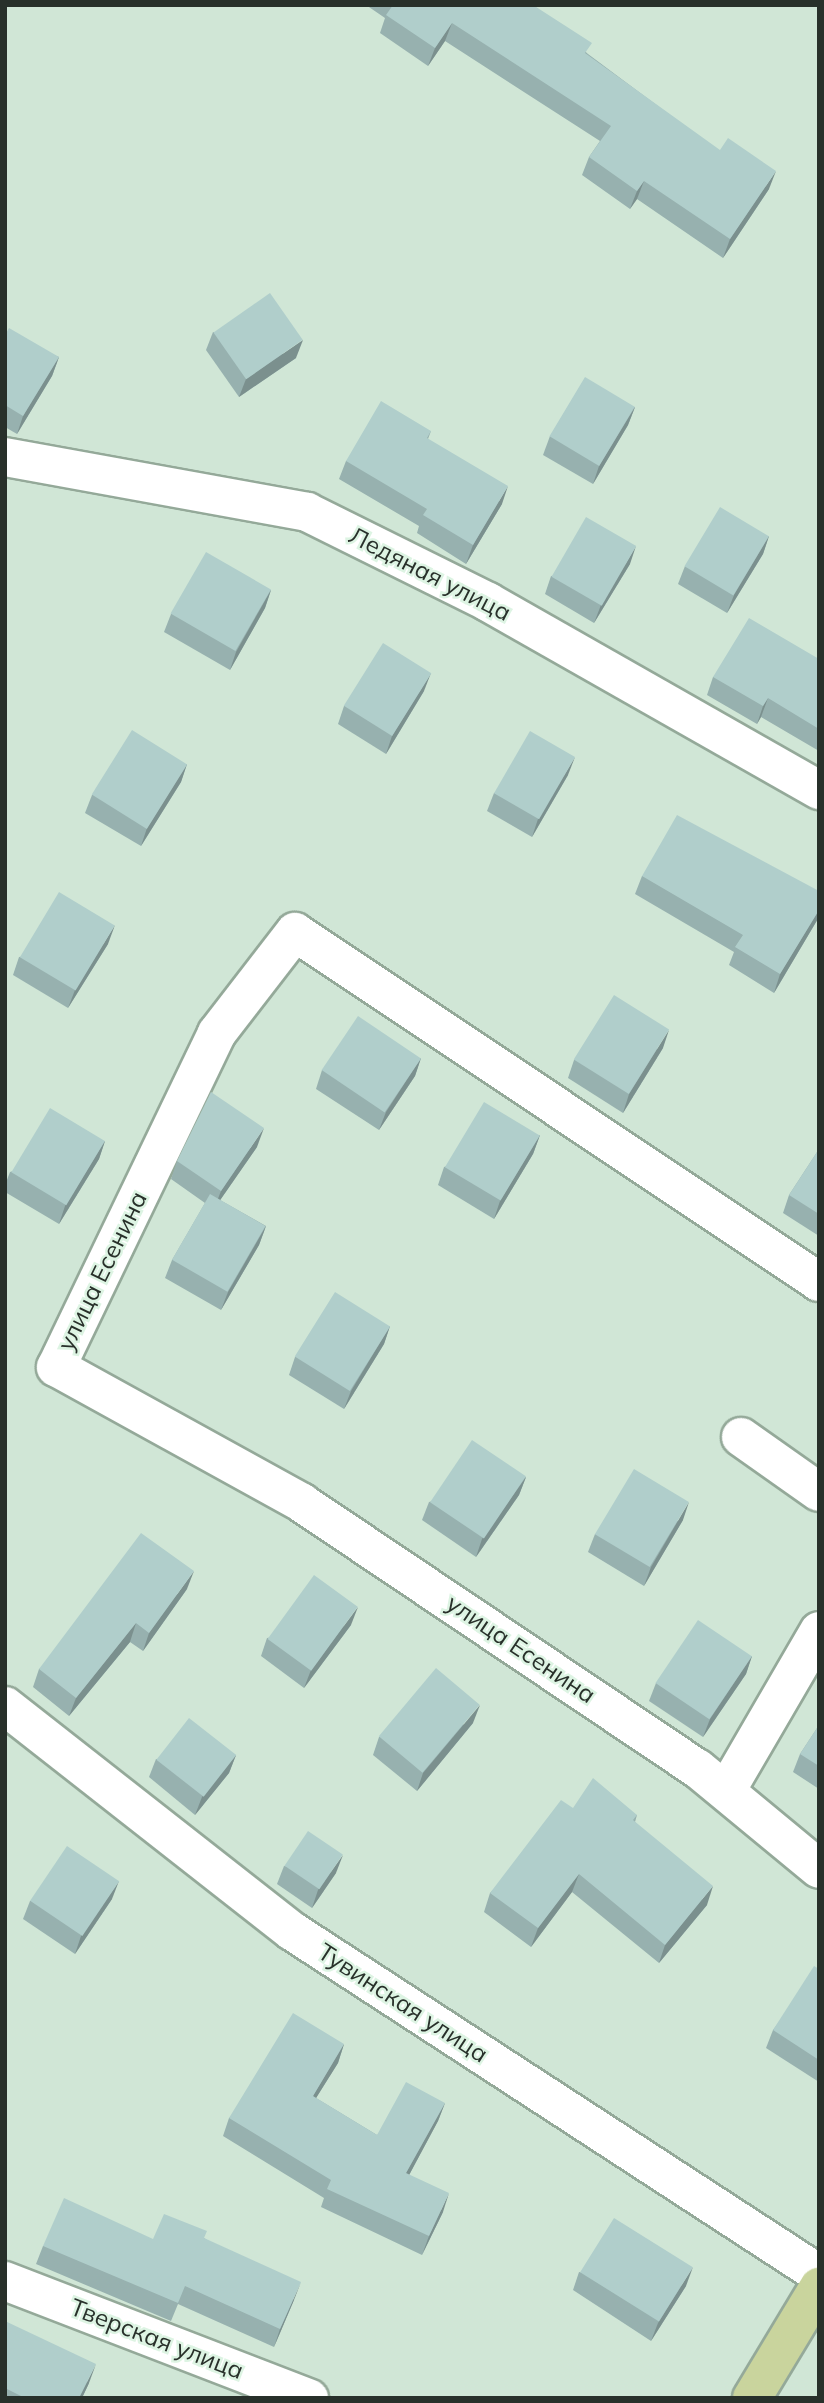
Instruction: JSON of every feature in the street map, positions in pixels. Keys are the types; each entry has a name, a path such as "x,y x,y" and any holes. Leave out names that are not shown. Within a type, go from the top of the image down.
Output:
{"main road":[{"path":"752,2398 819,2287"}],"street":[{"name":"Ледяная улица","path":"5,457 307,512 512,615 819,790"},
{"name":"улица Есенина","path":"819,1282 295,932 217,1033 56,1367 302,1503 726,1791 819,1869"},
{"path":"741,1437 819,1492"},
{"path":"726,1791 819,1631"},
{"name":"Тувинская улица","path":"5,1706 292,1931 819,2274"},
{"name":"Тверская улица","path":"5,2281 309,2398"}],"building":[{"path":"393,5 533,5 592,43 585,53 720,150 728,138 776,171 730,239 644,181 637,191 589,157 611,126 452,23 435,48 386,15"},
{"path":"270,293 303,340 246,379 213,333"},
{"path":"9,328 59,357 23,416 5,405 5,335"},
{"path":"585,377 635,407 599,466 549,436"},
{"path":"381,401 431,431 427,438 508,486 473,545 423,515 427,509 346,461"},
{"path":"720,507 769,536 733,596 684,566"},
{"path":"586,517 636,546 602,606 552,577"},
{"path":"206,552 271,590 235,651 170,613"},
{"path":"749,618 819,659 819,729 768,698 763,706 713,677"},
{"path":"383,643 431,673 392,736 344,706"},
{"path":"132,730 187,764 147,829 92,794"},
{"path":"530,731 575,757 539,819 494,793"},
{"path":"677,815 819,891 819,910 780,974 735,947 743,935 642,876"},
{"path":"59,892 115,925 76,991 20,957"},
{"path":"614,995 669,1029 629,1094 574,1059"},
{"path":"358,1016 421,1058 385,1112 322,1070"},
{"path":"211,1092 264,1128 221,1191 177,1161"},
{"path":"484,1102 540,1135 501,1201 445,1167"},
{"path":"50,1108 105,1141 66,1205 11,1172"},
{"path":"819,1149 819,1214 789,1195"},
{"path":"210,1194 265,1226 227,1292 172,1260"},
{"path":"335,1292 390,1326 350,1391 295,1356"},
{"path":"472,1440 526,1476 484,1539 430,1502"},
{"path":"634,1469 689,1502 650,1567 595,1534"},
{"path":"141,1533 194,1571 149,1633 136,1623 76,1698 39,1669"},
{"path":"314,1575 358,1607 311,1671 268,1639"},
{"path":"698,1620 752,1656 709,1719 656,1683"},
{"path":"436,1668 480,1705 422,1773 379,1736"},
{"path":"189,1718 236,1755 204,1797 156,1760"},
{"path":"819,1725 819,1766 800,1754"},
{"path":"593,1778 637,1815 633,1820 713,1886 665,1945 579,1874 538,1928 490,1893 561,1800 573,1808"},
{"path":"308,1831 343,1854 319,1889 285,1866"},
{"path":"67,1846 119,1881 82,1936 30,1901"},
{"path":"814,1966 819,1969 819,2060 773,2030"},
{"path":"293,2013 344,2044 313,2096 377,2135 406,2082 445,2103 406,2173 449,2193 429,2236 327,2189 331,2180 229,2118"},
{"path":"64,2198 153,2239 164,2214 207,2231 204,2238 301,2282 280,2329 185,2286 178,2303 43,2246"},
{"path":"614,2218 693,2267 659,2322 580,2272"},
{"path":"5,2321 96,2364 79,2398 25,2398 5,2388"}]}
